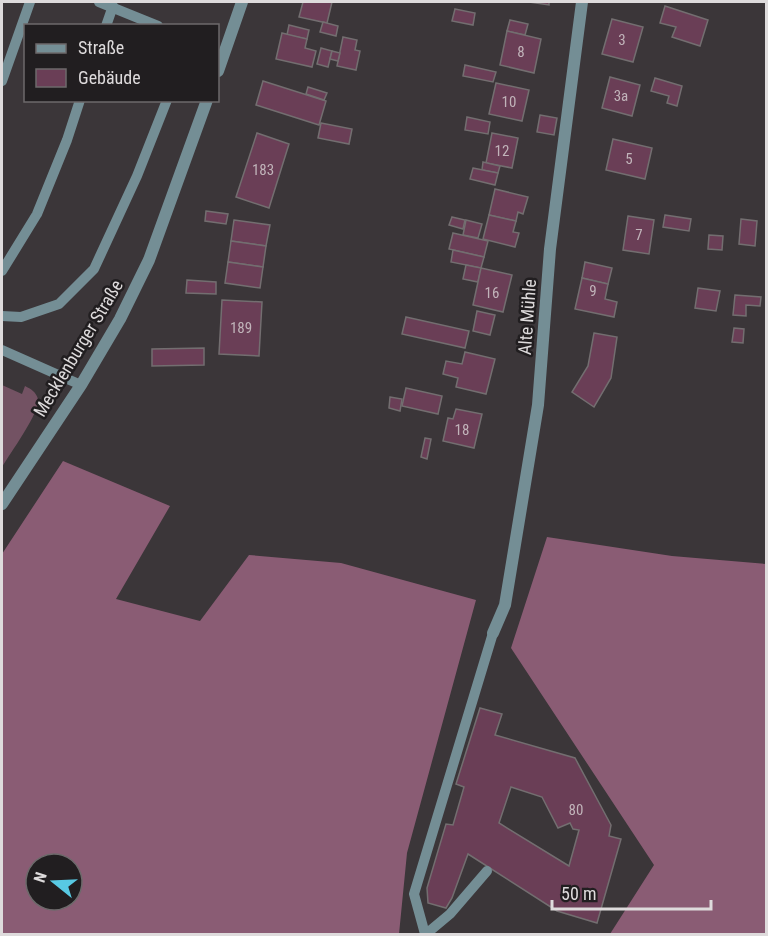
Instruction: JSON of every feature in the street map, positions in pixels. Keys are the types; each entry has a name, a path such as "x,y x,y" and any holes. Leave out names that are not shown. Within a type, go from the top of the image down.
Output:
{"street":[{"path":"219,68 242,2"},
{"name":"Alte Mühle","path":"493,633 505,605 538,405 550,249 582,2"},
{"name":"Mecklenburger Straße","path":"2,504 81,385 120,319 149,260 206,102"}],"lane":[{"path":"2,81 30,2"},
{"path":"99,2 154,24"},
{"path":"107,24 113,6"},
{"path":"2,272 37,214 67,140 79,102"},
{"path":"2,316 21,318 58,304 94,269 137,176 166,102"},
{"path":"2,350 81,385"},
{"path":"487,871 450,914 425,934 414,894 493,633"}],"shaded area":[{"path":"2,385 22,394 25,386 36,394 38,405 30,423 2,467"},
{"path":"63,461 170,506 116,599 200,621 249,555 341,563 476,600 407,853 399,934 2,934 2,554"},
{"path":"547,537 672,556 766,564 766,934 610,934 654,865 511,648"}],"building":[{"path":"303,2 332,2 327,23 299,17"},
{"path":"529,2 549,2 549,5"},
{"path":"665,6 708,20 700,46 672,37 676,27 660,23"},
{"path":"455,9 475,13 473,25 452,21"},
{"path":"612,19 643,27 633,62 602,54"},
{"path":"510,20 528,24 525,35 507,31"},
{"path":"323,22 338,26 336,36 320,32"},
{"path":"289,25 309,30 307,39 287,35"},
{"path":"507,31 541,39 534,73 500,65"},
{"path":"282,33 307,39 305,48 316,51 312,67 276,59"},
{"path":"343,37 357,40 355,50 360,51 356,70 337,66"},
{"path":"321,48 332,51 328,67 317,64"},
{"path":"332,51 340,53 338,61 330,59"},
{"path":"465,65 496,72 493,82 463,76"},
{"path":"610,77 640,85 632,116 602,108"},
{"path":"655,78 682,86 677,106 667,103 669,96 651,91"},
{"path":"263,81 326,101 319,125 256,105"},
{"path":"496,83 529,90 522,121 489,114"},
{"path":"308,87 327,93 324,100 306,94"},
{"path":"540,115 557,118 554,135 537,132"},
{"path":"467,117 490,122 488,134 465,130"},
{"path":"321,123 352,129 349,144 318,138"},
{"path":"257,133 289,144 269,208 236,197"},
{"path":"492,133 518,138 512,168 486,163"},
{"path":"613,139 652,148 645,179 606,170"},
{"path":"483,162 500,166 498,173 482,170"},
{"path":"473,168 498,173 495,185 470,179"},
{"path":"495,189 528,197 523,214 518,212 516,221 489,215"},
{"path":"206,211 228,214 226,224 205,221"},
{"path":"489,215 516,221 513,232 519,233 515,247 483,239"},
{"path":"665,215 691,219 689,231 663,227"},
{"path":"628,216 654,220 649,254 623,250"},
{"path":"452,217 465,220 463,229 449,225"},
{"path":"741,219 757,221 755,246 739,244"},
{"path":"234,220 270,225 266,246 231,241"},
{"path":"466,220 482,224 478,238 463,235"},
{"path":"453,233 488,241 484,257 449,249"},
{"path":"709,235 723,236 722,250 708,249"},
{"path":"231,241 266,246 263,267 228,262"},
{"path":"453,250 484,257 481,268 451,262"},
{"path":"228,262 263,267 260,288 225,283"},
{"path":"585,262 612,268 608,284 582,278"},
{"path":"466,265 481,268 478,282 463,279"},
{"path":"481,268 512,275 503,312 473,305"},
{"path":"582,278 608,284 605,299 617,302 614,317 575,309"},
{"path":"187,280 216,282 216,294 186,293"},
{"path":"698,288 720,291 716,311 695,308"},
{"path":"735,295 761,297 760,306 746,305 746,316 733,315"},
{"path":"222,300 262,302 259,356 219,354"},
{"path":"477,311 495,315 490,335 473,331"},
{"path":"406,317 469,331 465,348 402,334"},
{"path":"734,328 744,329 743,343 732,342"},
{"path":"594,333 617,337 611,378 594,407 572,392 588,366"},
{"path":"204,348 204,365 152,366 152,349"},
{"path":"465,352 495,359 486,394 456,387 458,378 443,374 446,361 462,364"},
{"path":"406,388 442,396 438,414 402,406"},
{"path":"390,397 402,399 400,411 389,408"},
{"path":"456,409 482,414 474,448 443,441 448,418 453,419"},
{"path":"425,438 431,439 427,459 421,457"},
{"path":"480,708 502,714 495,735 575,758 611,825 609,836 621,839 597,923 557,911 468,854 446,908 428,903 427,888 446,824 453,825 464,787 456,784","holes":["511,787 542,797 558,828 570,823 573,829 579,830 569,866 499,823"]}]}
